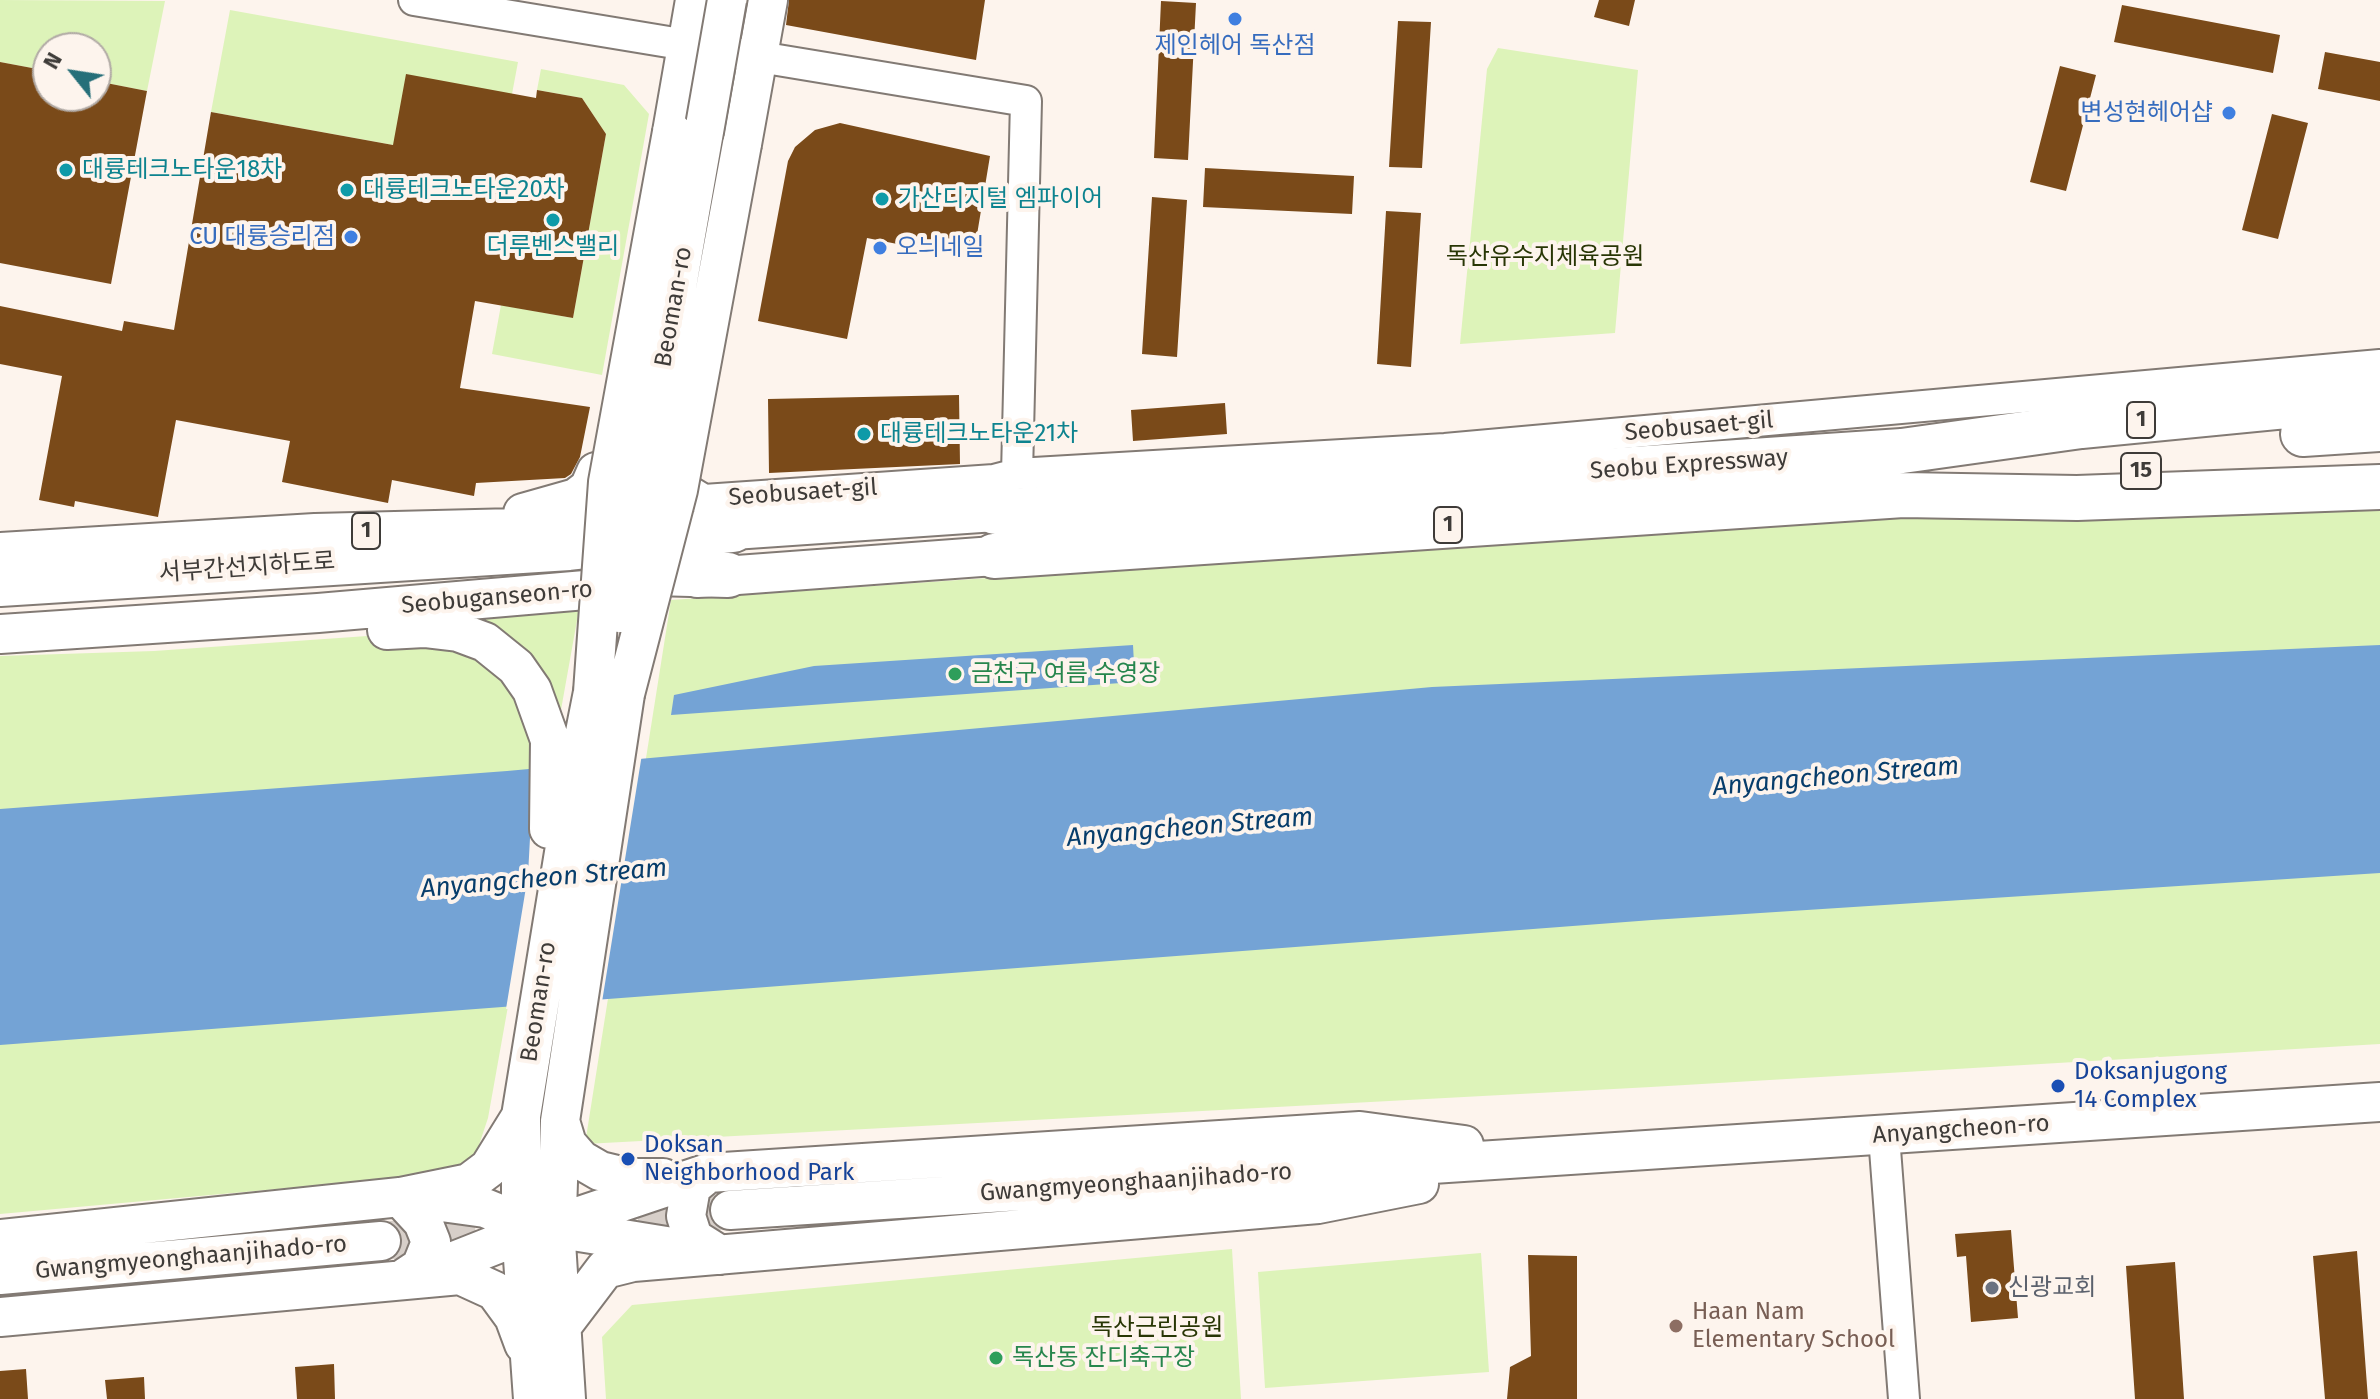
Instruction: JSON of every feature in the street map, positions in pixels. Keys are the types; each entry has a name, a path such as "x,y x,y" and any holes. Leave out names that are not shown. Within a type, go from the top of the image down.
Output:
{"highway":[{"name":"Seobu Expressway","path":"995,512 1902,451 2081,426 2380,397"},
{"name":"15","path":"1902,451 2080,449 2380,429"},
{"name":"15","path":"1903,495 2084,475 2380,457"},
{"name":"Seobu Expressway","path":"994,556 1903,495 2077,498 2380,487"},
{"name":"서부간선지하도로","path":"0,584 569,548 733,530"},
{"name":"서부간선지하도로","path":"0,610 574,571 728,575"}],"main road":[{"path":"609,693 608,482 695,0"},
{"name":"Beoman-ro","path":"532,1382 542,1232 560,1121 620,613 727,0"},
{"path":"609,693 678,490 768,0"},
{"path":"479,530 543,505 576,498 589,488 596,472"},
{"name":"1","path":"0,552 315,533 587,526 733,530 995,512"},
{"name":"Seobuganseon-ro","path":"0,634 538,595 728,575 994,556"},
{"path":"0,647 424,628 458,632 485,642 507,656 532,690 550,740 547,817 557,891"},
{"name":"Beoman-ro","path":"566,1399 561,1327 542,1232 520,1158 521,1116 557,891 609,693"},
{"name":"Anyangcheon-ro","path":"1542,1156 2380,1102"},
{"path":"0,1239 400,1197 469,1183 496,1159 521,1116"},
{"path":"560,1121 567,1144 581,1160 611,1176 699,1175 1360,1131 1542,1156"},
{"path":"561,1327 605,1269 633,1262 1318,1204 1542,1156"},
{"name":"Gwangmyeonghaanjihado-ro","path":"730,1210 1542,1156"},
{"path":"403,1279 699,1175"},
{"path":"699,1175 691,1187 686,1216 693,1238 720,1255"},
{"path":"400,1197 485,1208 542,1232 584,1233 720,1255"},
{"path":"400,1197 423,1222 431,1242 421,1267 403,1279"},
{"name":"Gwangmyeonghaanjihado-ro","path":"0,1275 381,1241"},
{"path":"0,1317 460,1275 495,1291 514,1317 532,1382"}],"street":[{"path":"414,0 1026,101 1017,474"},
{"name":"Seobusaet-gil","path":"596,472 662,475 704,500 994,480 1017,474 1461,447 2380,365"},
{"path":"1884,1136 1904,1399"}],"green space":[{"path":"0,0 165,1 147,91 112,84 112,32 32,32 32,68 0,62"},
{"path":"230,10 518,62 512,94 393,145 211,112"},
{"name":"독산유수지체육공원","path":"1498,48 1638,70 1615,333 1460,344 1487,69"},
{"path":"541,69 624,85 649,114 602,375 492,354 501,305 573,318 606,134 582,98 537,90"},
{"path":"2380,497 2380,1044 585,1144 671,600 1954,511"},
{"path":"581,598 488,1118 476,1154 455,1173 0,1214 0,656 154,651 424,632 478,623 478,609"},
{"name":"독산근린공원","path":"1232,1249 1241,1399 606,1399 602,1337 632,1305"},
{"path":"1481,1253 1489,1372 1265,1388 1258,1272"}],"water":[{"name":"금천구 여름 수영장","path":"1133,645 1135,682 671,715 674,695 814,666"},
{"name":"Anyangcheon Stream","path":"2380,645 2380,873 1652,920 0,1045 0,809 507,771 1432,687"}],"pier":[{"path":"642,754 602,1002 506,1009 528,875 534,764"}],"building":[{"path":"789,0 985,0 976,60 786,25"},
{"path":"1599,0 1635,0 1629,26 1594,17"},
{"path":"1161,1 1196,3 1188,160 1154,158"},
{"path":"2122,5 2280,35 2273,73 2114,42"},
{"path":"1398,21 1431,22 1422,168 1389,167"},
{"path":"2325,52 2380,62 2380,101 2318,89"},
{"name":"대륭테크노타운18차","path":"0,62 32,68 32,112 112,112 112,84 147,91 111,284 0,263"},
{"path":"2060,66 2096,75 2066,191 2030,182"},
{"path":"406,74 536,98 537,90 582,98 606,134 573,318 475,301 460,388 590,407 580,457 571,474 565,478 476,483 474,496 392,480 388,503 282,482 290,441 176,420 158,517 75,501 74,507 39,500 62,376 0,364 0,306 122,331 124,321 174,330 211,112 393,145"},
{"path":"2272,114 2308,123 2278,239 2242,230"},
{"name":"가산디지털 엠파이어","path":"840,123 990,156 973,259 867,238 847,339 758,321 788,161 795,147 815,130"},
{"path":"1205,168 1354,176 1352,214 1203,207"},
{"path":"1152,197 1187,200 1177,357 1142,354"},
{"path":"1386,211 1421,213 1411,367 1377,364"},
{"name":"대륭테크노타운21차","path":"959,395 960,464 769,473 768,399"},
{"path":"1225,403 1227,434 1133,441 1131,410"},
{"name":"신광교회","path":"2011,1230 2018,1318 1971,1322 1966,1256 1957,1257 1955,1234"},
{"path":"2357,1251 2368,1399 2325,1399 2313,1256"},
{"path":"1528,1255 1577,1256 1577,1399 1507,1399 1510,1367 1531,1356"},
{"path":"2175,1262 2184,1399 2135,1399 2126,1266"},
{"path":"334,1364 335,1399 297,1399 295,1367"},
{"path":"26,1369 28,1399 0,1399 0,1371"},
{"path":"144,1377 145,1399 107,1399 105,1380"}],"tunnel":[{"path":"581,1223 730,1210"},
{"path":"381,1241 524,1228"}],"place":[{"name":"제인헤어 독산점","path":"1235,19"},
{"name":"변성현헤어샵","path":"2229,113"},
{"name":"대륭테크노타운18차","path":"66,170"},
{"name":"대륭테크노타운20차","path":"347,190"},
{"name":"가산디지털 엠파이어","path":"882,199"},
{"name":"더루벤스밸리","path":"553,220"},
{"name":"CU 대륭승리점","path":"351,237"},
{"name":"오늬네일","path":"880,248"},
{"name":"대륭테크노타운21차","path":"864,434"},
{"name":"금천구 여름 수영장","path":"955,674"},
{"name":"Doksanjugong 14 Complex","path":"2058,1086"},
{"name":"Doksan Neighborhood Park","path":"628,1159"},
{"name":"신광교회","path":"1992,1288"},
{"name":"Haan Nam Elementary School","path":"1676,1326"},
{"name":"독산동 잔디축구장","path":"996,1358"}]}
